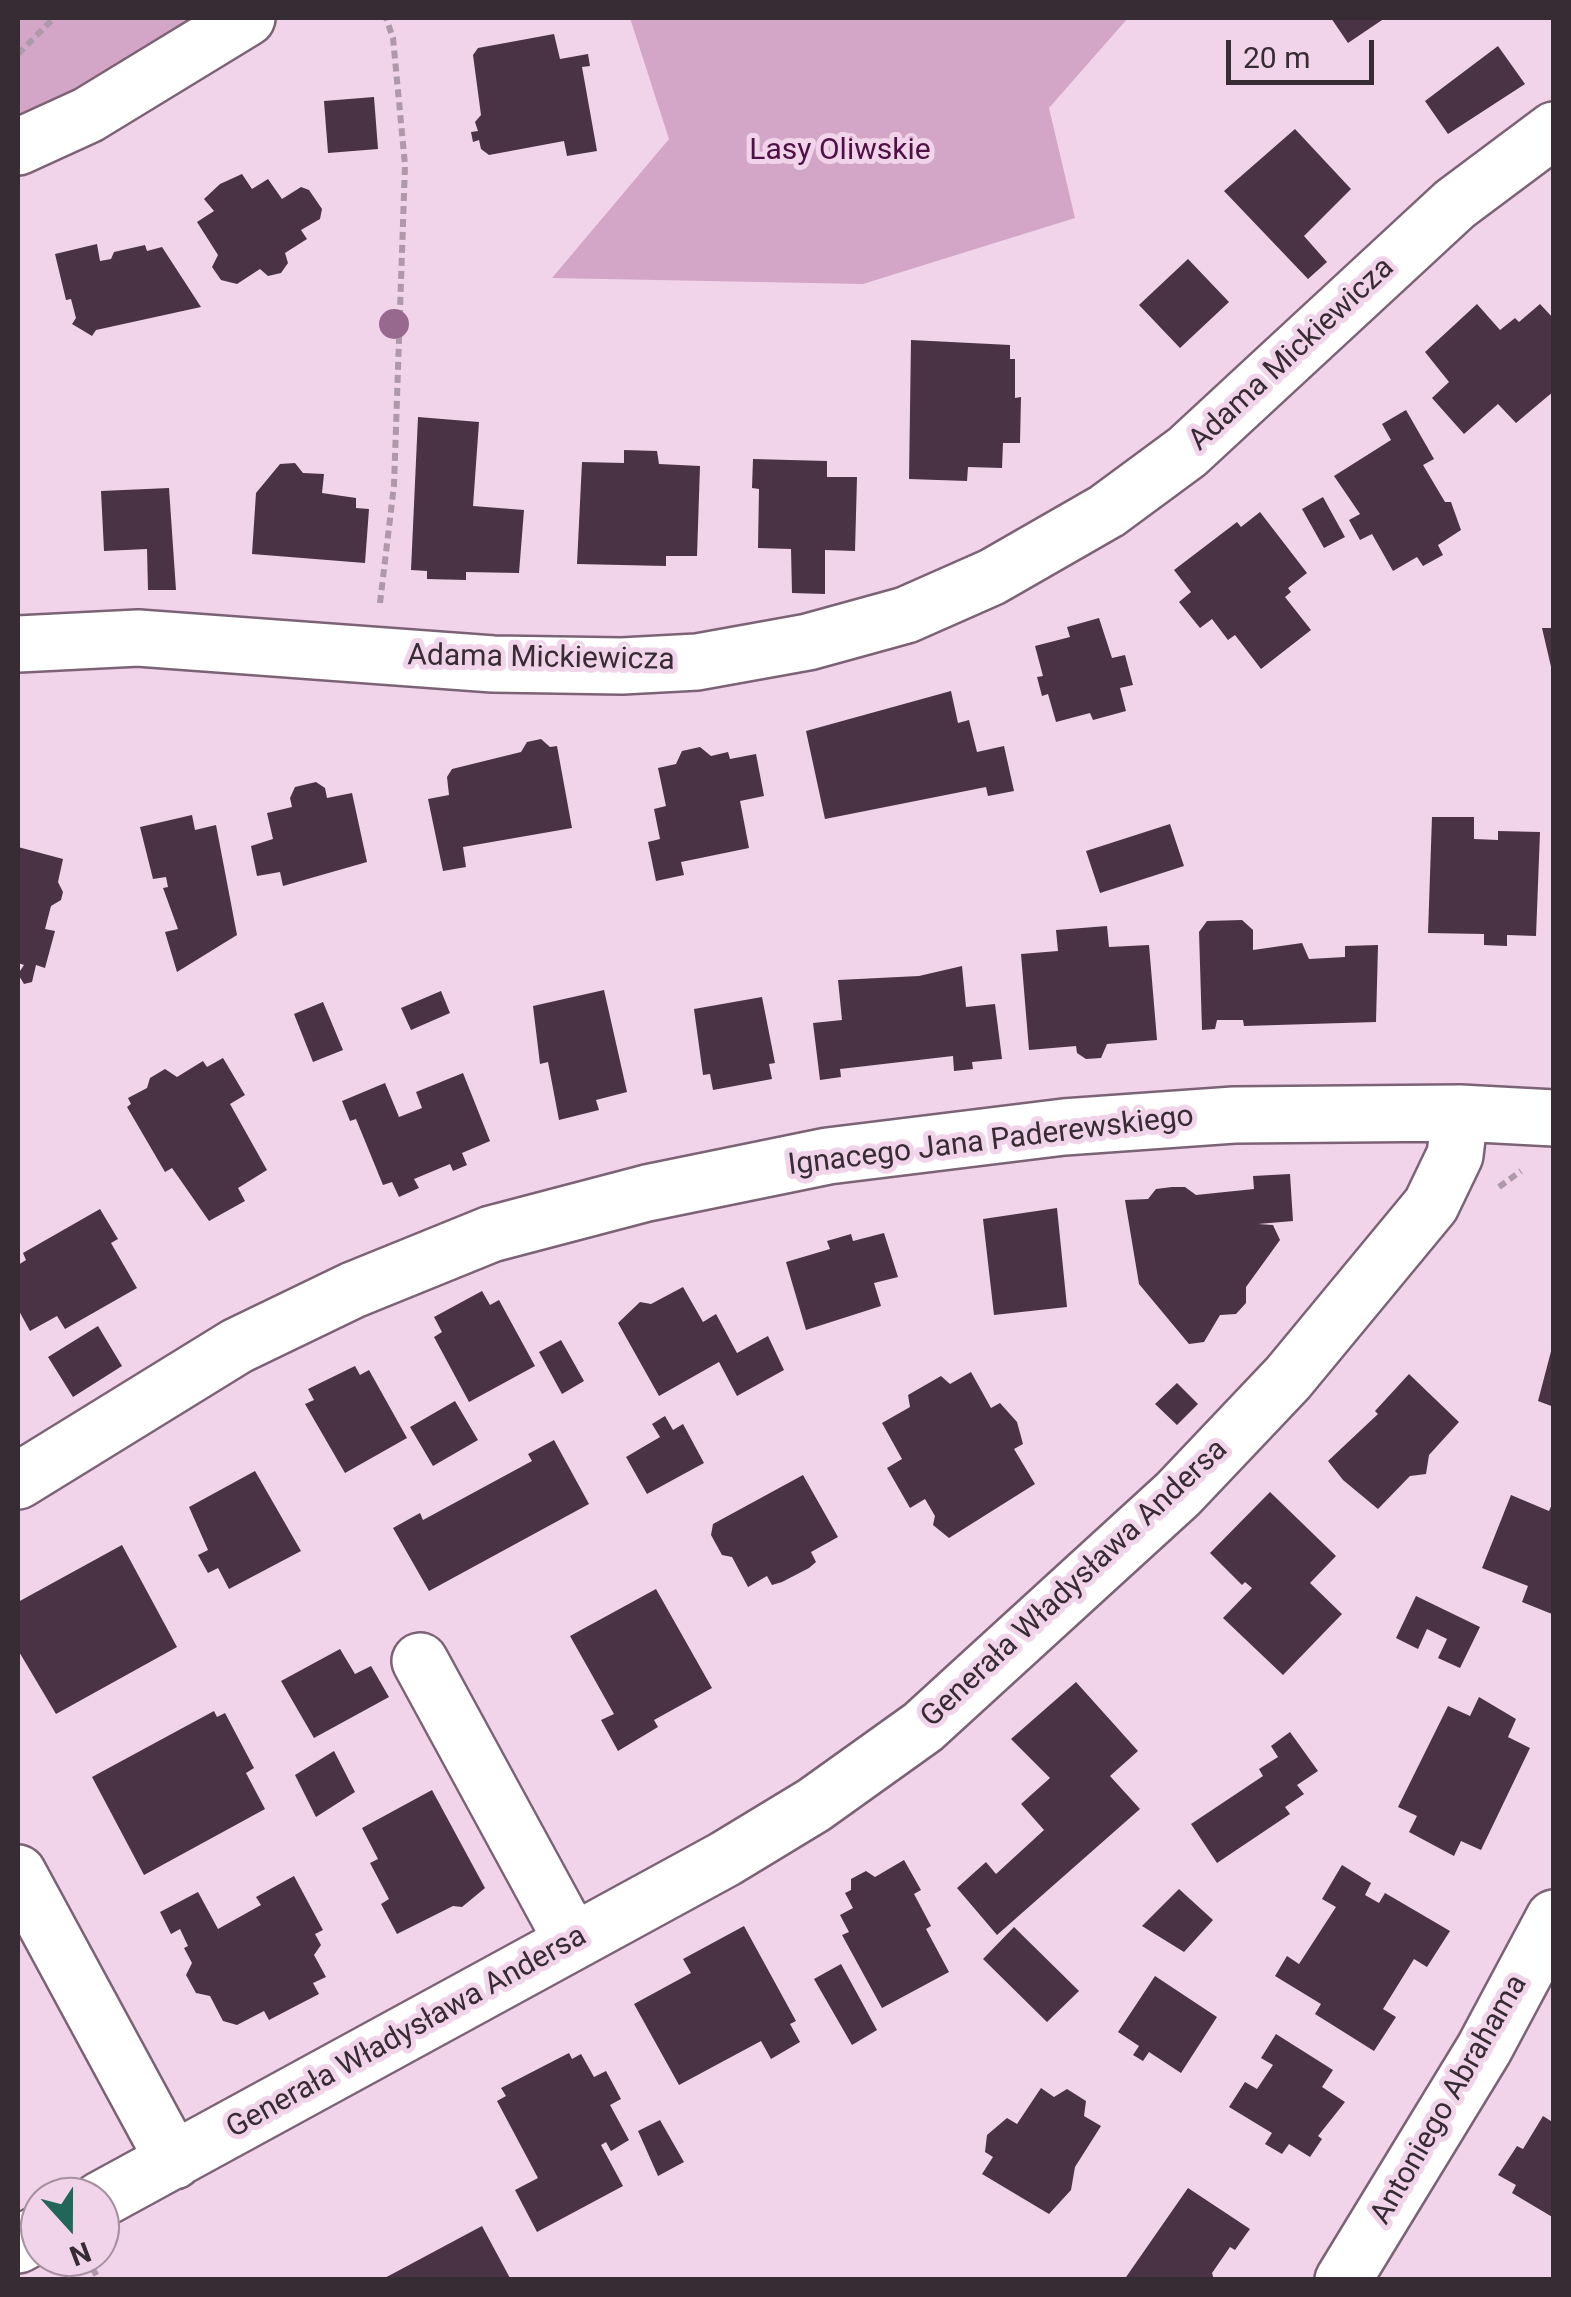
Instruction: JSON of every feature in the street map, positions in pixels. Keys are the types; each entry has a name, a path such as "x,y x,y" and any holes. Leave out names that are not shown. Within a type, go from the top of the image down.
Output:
{"street":[{"path":"18,147 88,115 247,18"},
{"name":"Adama Mickiewicza","path":"18,644 138,638 492,664 622,666 697,662 808,642 906,615 992,577 1107,511 1187,452 1456,204 1554,130"},
{"name":"Ignacego Jana Paderewskiego","path":"18,1481 237,1346 353,1290 491,1234 647,1192 828,1156 1064,1127 1234,1114 1460,1113 1554,1118"},
{"name":"Generała Władysława Andersa","path":"120,2189 573,1942 814,1805 923,1728 1040,1625 1178,1494 1288,1378 1431,1205 1446,1178 1460,1113"},
{"path":"420,1661 573,1942"},
{"path":"18,1873 174,2161"},
{"name":"Antoniego Abrahama","path":"1342,2280 1484,2049 1554,1918"}],"path":[{"path":"18,54 54,18"},
{"path":"380,610 394,485 404,166 393,38 386,18"}],"green space":[{"path":"18,18 219,18 18,146"},
{"name":"Lasy Oliwskie","path":"630,18 1128,18 1049,108 1075,218 863,284 552,278 669,139"}],"building":[{"path":"1331,18 1385,18 1348,43"},
{"path":"554,34 560,59 588,54 590,66 582,67 597,151 567,156 564,141 489,155 481,149 479,140 473,142 471,132 478,131 475,122 481,115 473,55 478,48"},
{"path":"1498,46 1525,84 1448,134 1425,101"},
{"path":"374,97 378,149 328,153 324,101"},
{"path":"1295,129 1351,189 1304,236 1327,262 1308,279 1224,191"},
{"path":"242,174 252,189 268,179 282,199 301,187 309,190 322,209 320,219 301,230 307,239 285,253 288,263 281,273 268,276 260,269 237,284 221,280 212,267 218,255 197,222 214,211 204,199 220,184"},
{"path":"97,244 100,261 111,259 114,252 145,245 147,251 162,247 201,307 96,330 92,336 72,324 76,318 71,299 66,300 55,254"},
{"path":"1188,259 1229,302 1180,348 1139,305"},
{"path":"1477,304 1500,330 1515,318 1519,322 1540,304 1554,319 1554,391 1516,423 1498,404 1464,434 1432,398 1449,382 1425,352"},
{"path":"911,340 1010,345 1010,359 1015,359 1015,398 1021,397 1020,443 1003,443 1002,468 968,467 967,481 909,479"},
{"path":"1406,410 1434,459 1423,465 1445,502 1451,502 1461,530 1438,545 1443,555 1423,566 1417,557 1393,571 1372,534 1360,540 1349,520 1360,514 1334,476 1391,440 1382,424"},
{"path":"418,417 479,422 473,506 524,510 519,573 466,572 466,580 427,579 427,571 411,570"},
{"path":"624,450 657,451 659,464 700,466 697,556 666,556 666,566 577,564 582,462 624,463"},
{"path":"753,459 827,461 827,477 857,477 855,551 825,550 825,594 792,593 791,549 758,548 759,489 752,488"},
{"path":"295,463 303,473 324,474 322,493 356,498 356,508 369,509 365,563 252,554 256,493 280,464"},
{"path":"169,488 176,590 148,590 147,549 104,551 101,491"},
{"path":"1323,497 1345,537 1324,548 1302,509"},
{"path":"1260,512 1307,573 1288,588 1291,592 1285,597 1311,630 1261,669 1235,635 1228,640 1212,619 1200,628 1179,602 1191,592 1174,570 1237,522 1241,527"},
{"path":"1099,618 1112,658 1125,655 1133,685 1120,688 1126,711 1093,720 1090,713 1056,722 1048,694 1042,696 1037,677 1043,676 1035,646 1070,637 1067,627"},
{"path":"1542,628 1554,628 1554,671 1552,671"},
{"path":"951,691 958,723 969,720 977,752 1004,746 1014,791 988,796 986,787 825,819 806,731"},
{"path":"541,739 550,747 557,746 572,828 463,847 466,867 443,871 428,799 449,795 447,777 452,769 521,752 527,742"},
{"path":"700,747 711,756 728,752 730,759 756,754 764,796 740,801 749,848 681,862 684,875 656,881 648,842 660,839 654,809 666,806 658,768 676,764 682,751"},
{"path":"316,782 325,788 327,798 352,793 367,862 283,886 280,872 257,876 251,846 273,839 267,813 292,807 290,798 295,787"},
{"path":"192,815 195,830 216,825 237,935 177,972 165,932 178,929 163,888 168,887 166,877 153,879 140,827"},
{"path":"1432,817 1474,817 1474,839 1498,840 1498,831 1540,832 1536,936 1507,935 1507,946 1484,945 1484,934 1428,933"},
{"path":"1170,824 1184,866 1100,893 1086,851"},
{"path":"18,847 63,859 58,882 63,892 61,900 51,906 45,929 55,931 45,968 36,965 32,982 24,984 18,974 24,965 18,963"},
{"path":"1242,920 1253,930 1253,950 1302,943 1309,959 1345,957 1345,946 1378,945 1376,1022 1244,1026 1243,1020 1217,1020 1215,1029 1202,1030 1199,932 1207,921"},
{"path":"1107,926 1109,947 1149,945 1157,1040 1107,1044 1101,1058 1086,1059 1077,1053 1076,1046 1029,1050 1021,954 1058,951 1056,930"},
{"path":"962,966 966,1007 995,1004 1002,1059 972,1062 973,1069 954,1071 953,1056 840,1069 841,1077 820,1080 813,1023 842,1020 838,980 919,976"},
{"path":"604,990 627,1092 596,1100 599,1110 559,1120 548,1062 540,1064 533,1006"},
{"path":"441,991 450,1013 411,1030 401,1008"},
{"path":"762,997 775,1063 769,1064 772,1079 713,1090 710,1074 703,1075 694,1009"},
{"path":"323,1002 343,1050 313,1062 294,1014"},
{"path":"223,1058 245,1095 230,1104 267,1170 238,1188 245,1201 209,1221 172,1168 165,1172 127,1107 131,1104 128,1098 147,1088 150,1078 165,1069 177,1077 203,1061 207,1067"},
{"path":"463,1073 490,1141 462,1153 467,1165 453,1171 450,1164 414,1179 419,1188 399,1197 392,1182 383,1185 356,1119 350,1121 342,1101 385,1083 399,1117 422,1108 416,1092"},
{"path":"1290,1174 1293,1221 1258,1224 1273,1225 1280,1240 1246,1287 1246,1303 1236,1314 1220,1315 1204,1342 1189,1344 1139,1284 1125,1200 1148,1199 1156,1189 1172,1187 1185,1187 1196,1195 1254,1189 1253,1176"},
{"path":"1057,1208 1067,1307 994,1315 983,1219"},
{"path":"100,1209 118,1239 111,1243 137,1288 65,1329 57,1316 30,1331 18,1309 18,1265 26,1260 23,1253"},
{"path":"884,1233 898,1277 874,1283 881,1306 806,1330 786,1262 830,1249 827,1241 851,1234 853,1241"},
{"path":"683,1287 703,1322 716,1314 737,1353 768,1336 784,1370 737,1396 719,1362 659,1396 618,1323 640,1302 651,1304"},
{"path":"482,1291 490,1305 499,1300 535,1366 469,1402 434,1337 442,1332 434,1317"},
{"path":"98,1326 122,1366 73,1397 48,1357"},
{"path":"561,1340 584,1381 562,1394 539,1352"},
{"path":"1554,1340 1554,1407 1538,1401"},
{"path":"355,1366 360,1375 369,1370 407,1438 345,1473 305,1404 314,1400 308,1389"},
{"path":"971,1372 991,1408 1000,1403 1017,1422 1023,1444 1014,1449 1035,1484 949,1538 933,1525 935,1516 925,1499 910,1508 887,1468 902,1459 882,1423 910,1407 908,1395 941,1376 950,1384"},
{"path":"1409,1374 1459,1422 1429,1455 1426,1474 1410,1476 1378,1509 1343,1480 1328,1461 1378,1414 1375,1411"},
{"path":"1177,1383 1198,1404 1177,1425 1155,1404"},
{"path":"455,1401 478,1440 433,1466 410,1427"},
{"path":"665,1416 673,1430 683,1424 704,1463 647,1494 626,1457 660,1437 652,1424"},
{"path":"554,1440 589,1504 429,1591 393,1528 420,1513 423,1520 532,1461 528,1454"},
{"path":"255,1471 301,1551 229,1589 218,1568 208,1573 198,1555 208,1550 189,1507"},
{"path":"803,1475 838,1537 811,1552 816,1562 809,1568 782,1582 772,1585 767,1576 748,1587 732,1557 722,1555 711,1535 713,1524"},
{"path":"1270,1492 1336,1556 1310,1583 1342,1614 1283,1675 1223,1618 1252,1588 1245,1582 1242,1585 1210,1553"},
{"path":"1511,1495 1549,1511 1554,1500 1552,1614 1522,1602 1528,1586 1482,1568"},
{"path":"122,1545 177,1647 56,1714 18,1650 18,1602"},
{"path":"656,1589 712,1688 654,1720 658,1727 618,1751 601,1720 614,1714 570,1636"},
{"path":"1416,1596 1480,1627 1460,1668 1438,1658 1447,1639 1427,1629 1418,1649 1396,1638"},
{"path":"340,1649 355,1674 371,1666 389,1697 314,1738 281,1681"},
{"path":"1076,1682 1138,1751 1110,1776 1140,1809 997,1935 957,1888 986,1862 996,1874 1044,1830 1021,1804 1050,1778 1011,1739"},
{"path":"1479,1697 1516,1719 1508,1737 1530,1748 1481,1850 1461,1841 1454,1856 1409,1832 1417,1816 1398,1807 1448,1706 1470,1716"},
{"path":"214,1711 217,1717 225,1713 254,1768 246,1773 265,1809 144,1875 92,1777"},
{"path":"1290,1732 1318,1771 1297,1785 1304,1794 1285,1807 1290,1814 1217,1863 1191,1824 1263,1776 1259,1769 1278,1757 1271,1746"},
{"path":"334,1751 355,1792 316,1817 295,1775"},
{"path":"432,1790 485,1888 462,1907 453,1906 397,1934 381,1904 389,1899 370,1863 378,1859 362,1828"},
{"path":"904,1860 921,1890 914,1894 931,1926 926,1929 949,1972 882,2008 842,1935 849,1932 840,1915 853,1908 845,1893 851,1890 851,1879 866,1871 875,1877"},
{"path":"1342,1865 1371,1883 1365,1895 1379,1903 1385,1893 1450,1931 1427,1967 1414,1959 1383,2009 1396,2017 1374,2051 1315,2014 1321,2004 1275,1976 1287,1956 1299,1964 1336,1907 1322,1899"},
{"path":"294,1876 323,1930 315,1934 321,1945 314,1955 326,1977 313,1983 319,1994 269,2020 264,2011 237,2025 223,2021 210,1996 196,1993 186,1975 192,1963 184,1948 188,1946 180,1929 171,1934 160,1912 198,1892 218,1929 261,1905 256,1897"},
{"path":"1179,1889 1213,1920 1184,1952 1142,1926"},
{"path":"744,1926 796,2021 790,2024 800,2042 771,2059 761,2041 679,2085 634,2004 691,1973 683,1959"},
{"path":"1014,1927 1079,1991 1047,2022 983,1959"},
{"path":"841,1964 877,2030 852,2045 814,1979"},
{"path":"1155,1976 1217,2017 1181,2073 1149,2052 1143,2061 1133,2055 1139,2046 1118,2032"},
{"path":"1276,2034 1333,2070 1322,2087 1345,2102 1318,2136 1322,2139 1310,2157 1289,2144 1282,2154 1265,2144 1272,2133 1229,2107 1245,2082 1257,2089 1273,2065 1261,2058"},
{"path":"569,2053 572,2059 581,2054 594,2077 606,2071 621,2099 610,2105 629,2140 611,2151 606,2142 601,2145 623,2186 537,2232 515,2190 538,2178 497,2101 506,2096 501,2088"},
{"path":"1041,2088 1054,2097 1067,2089 1086,2101 1084,2116 1101,2126 1075,2167 1071,2190 1049,2214 982,2174 993,2157 985,2152 987,2135 1007,2118 1017,2124"},
{"path":"1543,2116 1554,2123 1554,2218 1512,2193 1516,2185 1498,2175 1517,2146 1523,2149"},
{"path":"660,2120 684,2162 658,2176 638,2131"},
{"path":"1188,2188 1250,2229 1235,2250 1230,2247 1212,2273 1214,2280 1124,2280"},
{"path":"482,2226 511,2280 381,2280"}]}
